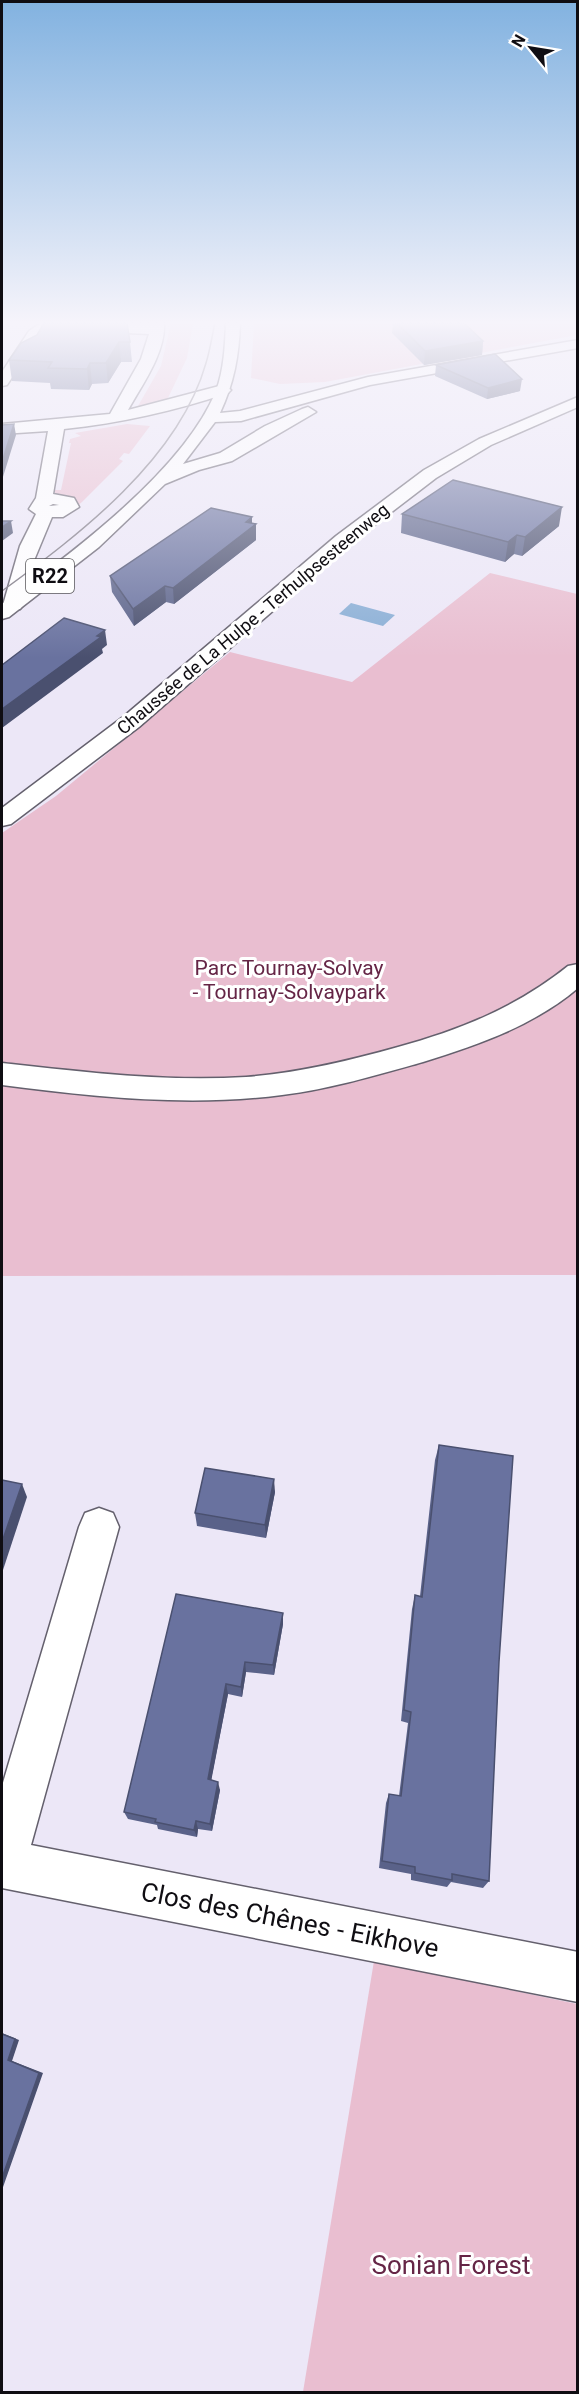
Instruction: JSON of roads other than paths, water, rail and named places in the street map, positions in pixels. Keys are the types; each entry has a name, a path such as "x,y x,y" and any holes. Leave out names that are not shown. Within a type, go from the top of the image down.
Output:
{"street":[{"path":"8,609 37,525 46,506 44,496 55,435"},
{"name":"R22","path":"8,609 93,543 154,484 194,435"},
{"path":"154,484 194,466 226,457 262,435"},
{"name":"Chaussée de La Hulpe - Terhulpsesteenweg","path":"2,819 131,722 343,540 430,474 502,435"},
{"path":"2,1074 97,1084 184,1088 283,1084 390,1061 485,1031 521,1013 578,973"},
{"name":"Clos des Chênes - Eikhove","path":"99,1527 2,1864 578,1977"}],"water":[{"path":"351,603 395,615 383,626 339,614"}],"tram line":[{"path":"2,591 93,520 150,463 171,435"}],"park label":[{"name":"Parc Tournay-Solvay - Tournay-Solvaypark","path":"289,980"},
{"name":"Sonian Forest","path":"451,2265"}]}
